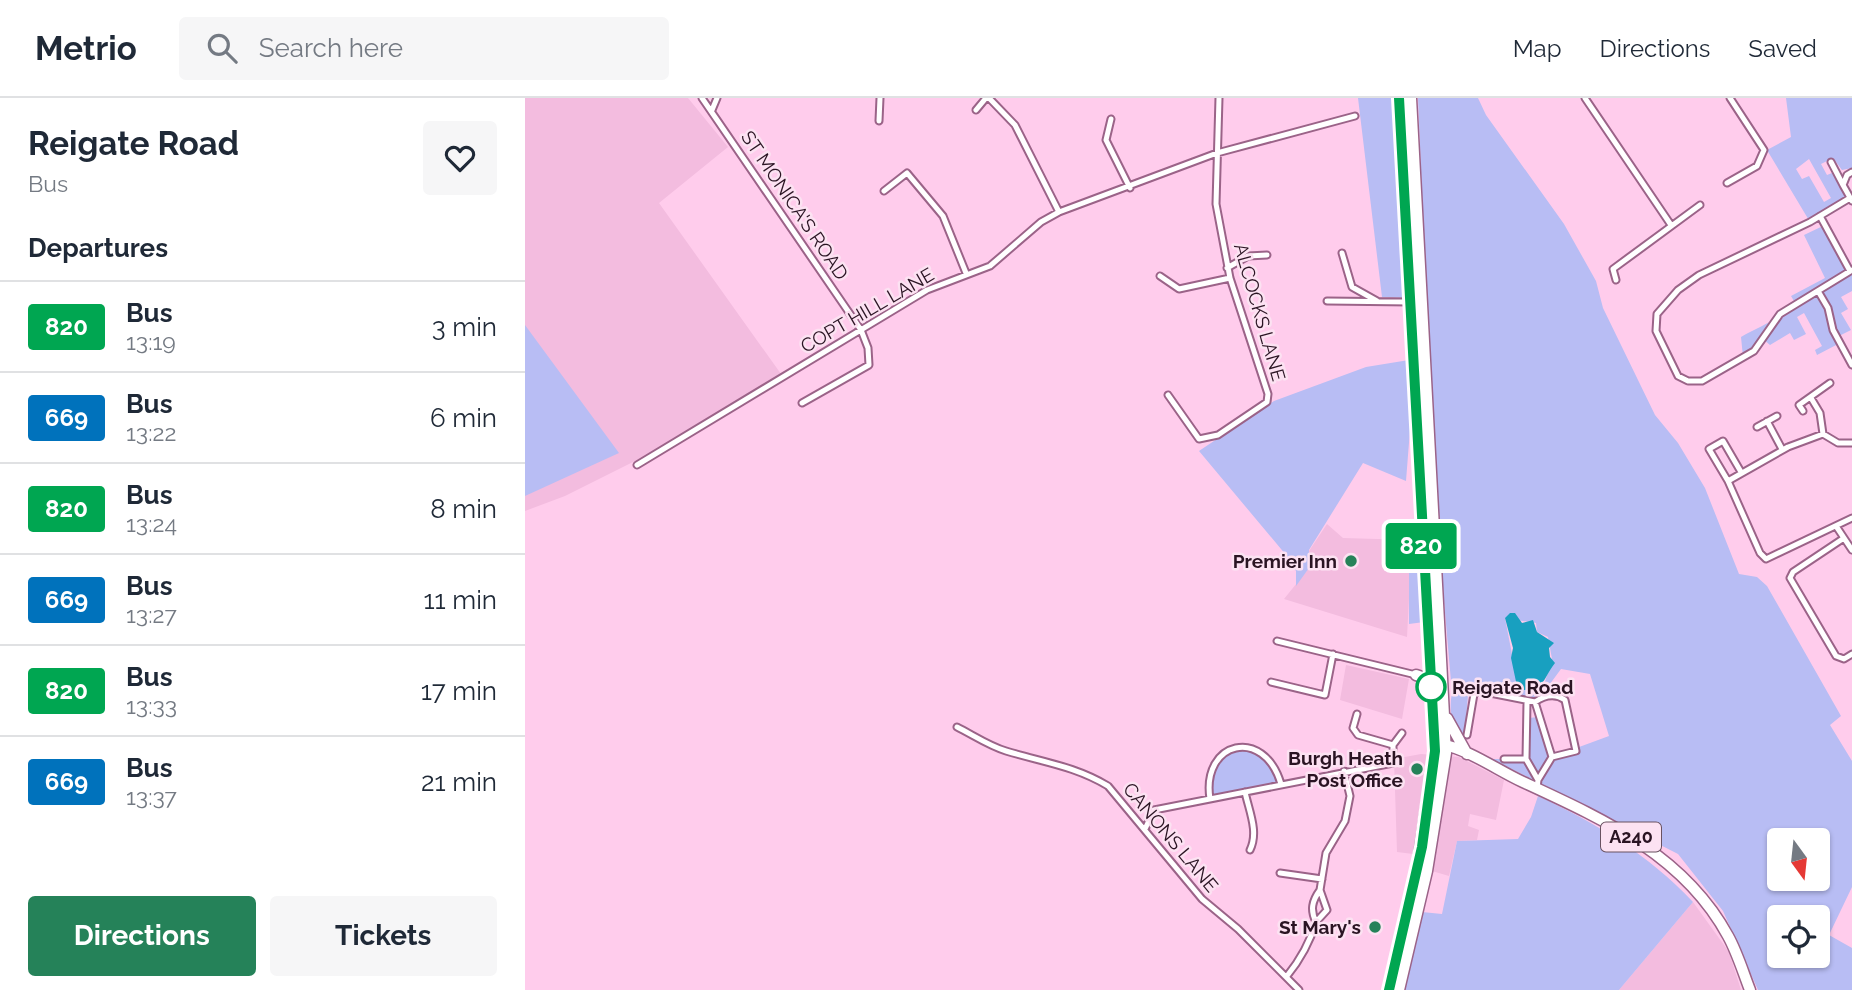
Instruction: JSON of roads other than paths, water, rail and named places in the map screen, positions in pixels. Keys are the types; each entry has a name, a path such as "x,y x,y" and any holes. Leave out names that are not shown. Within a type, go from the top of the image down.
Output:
{"highway":[{"path":"1389,990 1422,847 1434,746 1399,98"},
{"path":"1399,990 1427,871 1445,765 1411,98"},
{"path":"1416,675 1423,672 1429,657"},
{"path":"1416,675 1430,677 1441,669"},
{"path":"1444,709 1453,732 1468,754"},
{"path":"1434,746 1445,745"},
{"name":"A240","path":"1445,745 1537,784 1650,847 1683,876 1729,937 1750,990"},
{"path":"1445,765 1453,755 1468,754"}],"street":[{"name":"ST MONICA'S ROAD","path":"702,98 861,330"},
{"path":"712,110 717,98"},
{"path":"879,121 880,98"},
{"path":"976,110 988,98 1015,125 1059,212"},
{"name":"ALCOCKS LANE","path":"1168,394 1199,439 1218,435 1267,402 1268,394 1227,268 1216,204 1219,98"},
{"path":"1585,98 1671,225"},
{"path":"1727,183 1757,166 1763,157 1763,150 1730,98"},
{"name":"COPT HILL LANE","path":"637,465 927,290 990,266 1041,222 1059,212 1130,188 1217,153 1355,116"},
{"path":"1111,119 1106,140 1130,188"},
{"path":"1820,216 1851,270 1780,314 1754,351 1702,381 1688,381 1678,376 1655,331 1657,314 1678,290 1699,275 1851,199 1831,162"},
{"path":"884,191 907,173 943,216 966,273"},
{"path":"1843,185 1849,174"},
{"path":"1616,280 1613,269 1700,205"},
{"path":"1342,253 1352,287 1380,303"},
{"path":"1227,268 1248,256 1267,254"},
{"path":"1160,276 1179,289 1230,278"},
{"path":"1818,291 1828,308 1833,330 1852,365"},
{"path":"1327,301 1411,302"},
{"path":"802,403 869,365 868,348 861,330"},
{"path":"1803,411 1799,405 1831,383"},
{"path":"1811,398 1820,413 1823,434"},
{"path":"1757,427 1777,416"},
{"path":"1767,421 1782,450"},
{"path":"1823,434 1838,443 1852,443"},
{"path":"1727,481 1782,450 1823,434"},
{"path":"1741,472 1723,441 1709,449 1760,553 1766,559 1852,519"},
{"path":"1836,526 1852,550"},
{"path":"1844,538 1793,572 1790,578 1836,656 1844,659 1852,654"},
{"path":"1276,641 1416,675"},
{"path":"1271,682 1325,695 1333,654"},
{"path":"1467,735 1474,694 1480,691 1527,702 1535,702 1545,696 1565,700 1576,751 1552,757 1537,784"},
{"path":"1527,702 1529,718 1526,759 1537,784"},
{"path":"1535,702 1552,757"},
{"path":"1357,714 1353,728 1358,736 1393,745"},
{"path":"1529,718 1538,717"},
{"name":"CANONS LANE","path":"957,727 1004,751 1054,762 1090,775 1108,786 1218,915 1238,929 1299,990"},
{"path":"1136,817 1154,810 1393,763 1393,745 1402,733"},
{"path":"1210,799 1208,782 1213,764 1227,750 1247,746 1264,753 1275,765 1281,784"},
{"path":"1504,759 1526,759"},
{"path":"1316,922 1311,914 1312,904 1320,890 1326,853 1345,821 1350,796 1344,771"},
{"path":"1244,792 1255,840 1250,850"},
{"path":"1145,830 1154,810"},
{"path":"1280,873 1322,880"},
{"path":"1287,976 1299,962 1316,922 1327,910 1320,890"}],"place":[{"name":"Premier Inn","path":"1351,561"},
{"name":"Reigate Road","path":"1431,687"},
{"name":"Burgh Heath Post Office","path":"1417,769"},
{"name":"St Mary's","path":"1375,927"}]}
